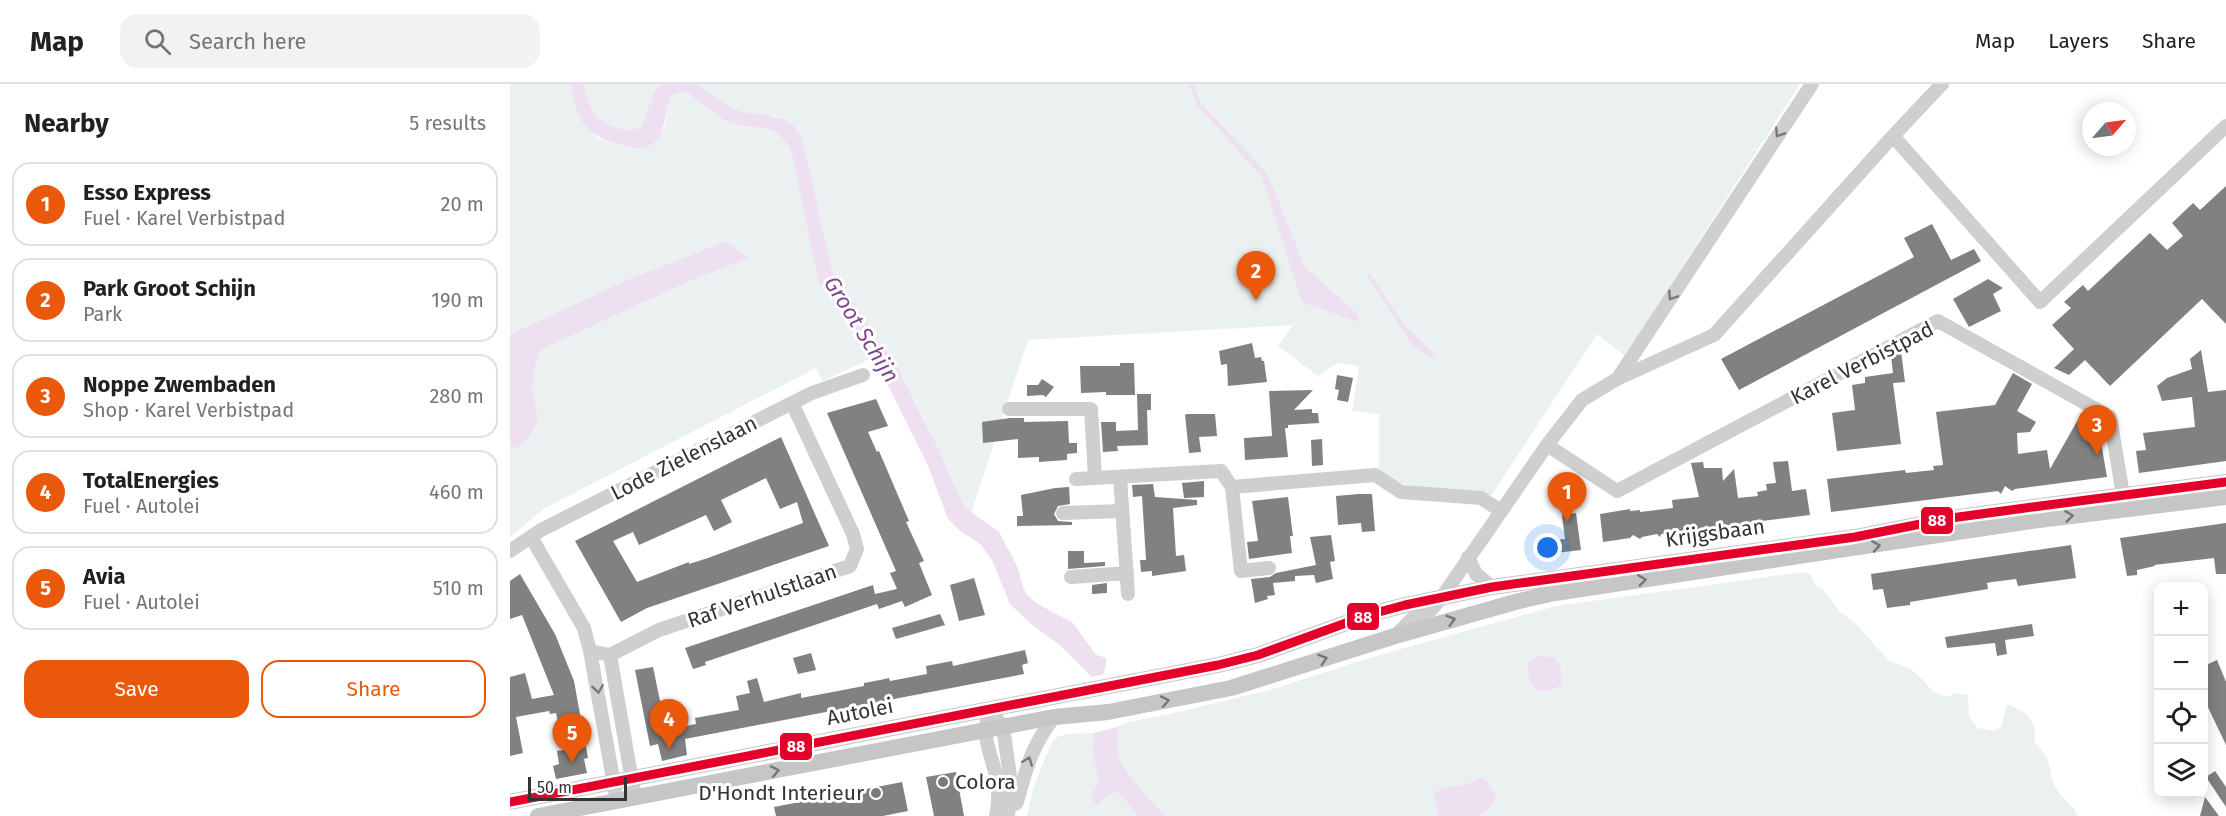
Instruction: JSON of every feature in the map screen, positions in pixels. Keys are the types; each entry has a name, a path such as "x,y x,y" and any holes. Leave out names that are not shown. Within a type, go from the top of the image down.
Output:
{"main road":[{"name":"Krijgsbaan","path":"1218,665 1258,655 1368,615 1492,587 1855,537 1951,518 2226,482"},
{"name":"Krijgsbaan","path":"1267,677 1395,636 1555,593 2031,521 2226,497"},
{"name":"Autolei","path":"510,802 1218,665"},
{"name":"Autolei","path":"538,816 1054,717 1108,712 1231,688 1267,677"}],"street":[{"path":"1617,379 1812,84"},
{"path":"1395,636 1413,618 1431,610 1442,597 1546,445 1582,400 1617,379 1714,335 1941,84"},
{"path":"1893,136 2040,302 2226,126"},
{"name":"Karel Verbistpad","path":"1546,445 1617,491 1938,321 2110,417 2123,495"},
{"name":"Lode Zielenslaan","path":"510,551 531,537 812,393 863,375"},
{"name":"Raf Verhulstlaan","path":"610,655 659,630 850,566 857,549 853,534 792,403"},
{"path":"1010,409 1091,409 1095,478"},
{"path":"1076,479 1221,471 1232,487 1241,571 1269,568"},
{"path":"1232,487 1375,475 1401,492 1481,498 1501,511"},
{"path":"1120,477 1128,594"},
{"path":"1063,513 1122,511"},
{"path":"531,537 584,628 617,801"},
{"path":"1468,557 1476,574 1492,587"},
{"path":"1071,577 1127,573"},
{"path":"590,651 610,655 635,798"},
{"path":"990,710 1003,727 1011,783 1009,811"},
{"path":"990,710 985,730 998,793 996,816"},
{"path":"1009,811 1017,802 1030,755 1041,734 1054,717"}],"shaded area":[{"path":"510,84 568,84 585,126 597,138 631,148 658,137 665,125 669,102 679,92 694,97 720,116 741,126 776,131 784,137 792,154 818,280 874,357 823,381 816,368 545,508 510,537"},
{"path":"583,84 661,84 654,93 641,127 627,130 606,123 595,113"},
{"path":"696,84 1800,84 1625,356 1597,334 1489,499 1402,484 1379,472 1379,414 1352,411 1359,366 1337,363 1318,376 1278,346 1293,325 1028,340 971,513 964,507 915,401 832,271 805,147 794,126 775,116 746,113 730,107"},
{"path":"1803,572 1810,574 1816,586 1822,588 1840,612 1855,623 1889,661 1910,668 1932,691 1948,697 1955,693 1968,695 1969,716 1977,728 1994,731 2001,727 2007,704 2026,714 2034,728 2035,743 2046,756 2054,784 2077,816 1027,816 1033,789 1051,743 1057,737 1067,734 1094,733 1128,722 1270,690 1369,658 1556,606"}],"water":[{"name":"Groot Schijn","path":"568,84 583,84 588,101 595,113 606,123 620,129 641,127 654,93 661,84 696,84 730,107 746,113 765,114 794,126 803,139 832,271 897,367 937,446 964,507 999,532 1018,568 1027,595 1038,604 1073,623 1096,655 1107,658 1104,674 1092,677 1061,646 1031,624 1010,604 992,560 980,544 960,531 948,519 928,466 874,357 818,280 792,154 781,136 768,129 729,122 686,93 677,93 668,106 659,137 652,144 641,148 625,146 595,135 585,125 580,118"},
{"path":"1189,84 1193,84 1201,103 1264,170 1305,267 1357,314 1360,321 1302,302 1262,177 1197,105"},
{"path":"727,241 748,258 689,281 548,346 538,353 532,385 538,421 527,440 516,448 510,446 510,335 625,281"},
{"path":"1370,274 1403,324 1434,353 1431,358 1412,345 1367,276"},
{"path":"1540,656 1555,658 1560,666 1562,684 1552,690 1535,689 1530,681 1527,665 1532,659"},
{"path":"1117,727 1117,752 1121,763 1139,787 1166,816 1139,816 1115,791 1097,806 1090,795 1095,790 1098,780 1093,750 1094,733"},
{"path":"1478,778 1485,778 1496,797 1487,810 1479,816 1438,816 1434,795 1437,792 1444,788 1467,784"}],"building":[{"path":"2226,186 2226,324 2202,299 2110,386 2085,360 2069,375 2054,368 2074,349 2052,325 2071,308 2064,302 2083,285 2088,291 2150,233 2167,250 2183,236 2172,223 2193,203 2200,210"},
{"path":"1932,224 1951,260 1974,249 1981,261 1739,390 1721,359 1914,257 1904,238"},
{"path":"1988,279 2003,288 1993,294 2001,311 1969,327 1953,299"},
{"path":"1252,343 1255,358 1261,357 1264,361 1267,382 1228,386 1227,364 1221,365 1219,351"},
{"path":"2201,350 2208,392 2226,390 2226,461 2139,473 2136,451 2146,450 2143,433 2195,427 2192,397 2162,401 2157,386 2167,378 2192,369 2190,359"},
{"path":"1901,351 1905,382 1893,383 1901,444 1837,451 1832,413 1855,410 1852,385 1865,383 1865,377 1893,373 1891,356"},
{"path":"1120,363 1134,363 1135,395 1106,395 1106,392 1081,393 1080,366 1120,366"},
{"path":"2013,373 2032,384 2017,411 2036,422 2030,432 2017,433 2018,454 2047,450 2050,469 2080,416 2094,424 2099,431 2107,477 2012,491 2005,486 2001,494 1998,491 1831,512 1827,479 1905,470 1906,473 1934,470 1933,466 1943,465 1936,412 1995,405"},
{"path":"1337,375 1353,378 1348,402 1337,400 1339,390 1335,389"},
{"path":"1042,379 1054,387 1046,397 1043,395 1027,396 1027,385 1038,385"},
{"path":"1313,390 1294,410 1312,409 1312,413 1318,413 1319,423 1288,425 1288,428 1285,428 1288,457 1245,460 1244,438 1272,436 1269,391"},
{"path":"1137,394 1151,394 1151,410 1147,410 1148,445 1117,446 1118,451 1103,452 1101,422 1116,422 1116,431 1138,430"},
{"path":"876,399 888,426 868,432 877,452 879,451 909,521 906,522 924,561 919,563 932,595 905,607 902,601 879,609 877,604 705,662 706,665 693,669 685,648 873,585 875,594 897,589 890,573 896,571 827,413"},
{"path":"1215,414 1217,436 1199,437 1201,452 1189,453 1185,415"},
{"path":"1024,418 1024,422 1068,421 1069,443 1077,443 1077,453 1067,454 1067,460 1039,462 1039,457 1018,458 1018,439 983,443 982,422"},
{"path":"781,437 829,546 647,608 621,622 575,541","holes":["766,478 780,509 797,502 803,523 637,582 613,541 633,532 639,545 706,515 714,531 732,522 721,500"]},
{"path":"1322,439 1323,465 1312,466 1311,440"},
{"path":"1788,461 1792,491 1806,489 1810,515 1661,534 1660,537 1657,534 1640,539 1633,535 1630,538 1603,542 1600,514 1630,509 1630,511 1640,510 1640,512 1673,508 1672,500 1699,497 1691,463 1703,462 1704,468 1722,468 1723,481 1734,469 1738,498 1758,496 1757,492 1767,490 1766,484 1776,483 1773,462"},
{"path":"1204,481 1204,497 1184,498 1182,483"},
{"path":"1153,484 1155,497 1197,500 1197,505 1173,508 1176,556 1184,555 1186,571 1152,576 1152,571 1141,572 1140,560 1146,560 1142,496 1133,497 1132,485"},
{"path":"1069,487 1070,504 1058,506 1054,514 1058,521 1072,522 1072,525 1017,526 1017,516 1023,516 1021,495"},
{"path":"1372,494 1375,531 1362,532 1361,523 1338,525 1336,496"},
{"path":"1288,497 1293,536 1290,536 1292,553 1249,559 1247,542 1258,541 1252,501"},
{"path":"1576,513 1581,550 1556,553 1554,540 1565,539 1562,515"},
{"path":"2226,523 2226,574 2216,574 2214,558 2154,565 2137,570 2137,575 2127,576 2120,538"},
{"path":"1331,535 1335,561 1330,562 1333,579 1316,583 1314,575 1295,576 1295,581 1273,583 1275,595 1267,596 1268,599 1255,603 1251,579 1270,577 1276,573 1316,565 1310,537"},
{"path":"2071,545 2076,578 2018,586 2016,579 1992,582 1987,583 1988,589 1887,608 1883,589 1873,590 1871,574"},
{"path":"1068,551 1084,551 1084,563 1105,562 1105,566 1068,569"},
{"path":"520,574 555,634 574,681 588,758 584,759 587,773 556,779 553,766 559,764 557,751 564,750 556,713 550,714 549,711 516,717 523,753 510,756 510,677 525,673 532,699 554,695 522,615 510,619 510,581"},
{"path":"974,578 985,615 959,621 950,585"},
{"path":"1107,583 1107,593 1092,594 1092,585"},
{"path":"940,614 945,625 896,639 892,628"},
{"path":"2032,624 2034,636 2005,640 2007,654 1997,656 1995,643 1947,648 1945,637"},
{"path":"1025,650 1028,663 1022,665 1024,674 685,739 687,755 662,761 658,744 650,746 635,670 653,667 666,730 696,724 695,718 739,710 736,696 750,693 747,681 757,678 764,702 801,693 801,698 864,686 864,683 889,678 890,681 927,674 926,666 952,661 953,666"},
{"path":"811,653 816,670 798,674 793,658"},
{"path":"2217,660 2226,682 2226,745 2208,707 2208,664"},
{"path":"2215,771 2226,787 2226,807 2208,780 2208,776"},
{"path":"956,772 964,816 934,816 926,777"},
{"path":"902,782 908,811 883,816 776,816 774,807"},
{"path":"2206,798 2219,816 2200,816"}],"transit line":[{"name":"88","path":"510,802 1218,665 1258,655 1368,615 1492,587 1855,537 1951,518 2226,482"}],"place":[{"name":"Park Groot Schijn","path":"1256,301"},
{"name":"Noppe Zwembaden","path":"2097,455"},
{"name":"Esso Express","path":"1567,522"},
{"name":"TotalEnergies","path":"669,749"},
{"name":"Avia","path":"572,763"},
{"name":"Colora","path":"943,782"},
{"name":"D'Hondt Interieur","path":"876,793"}]}
